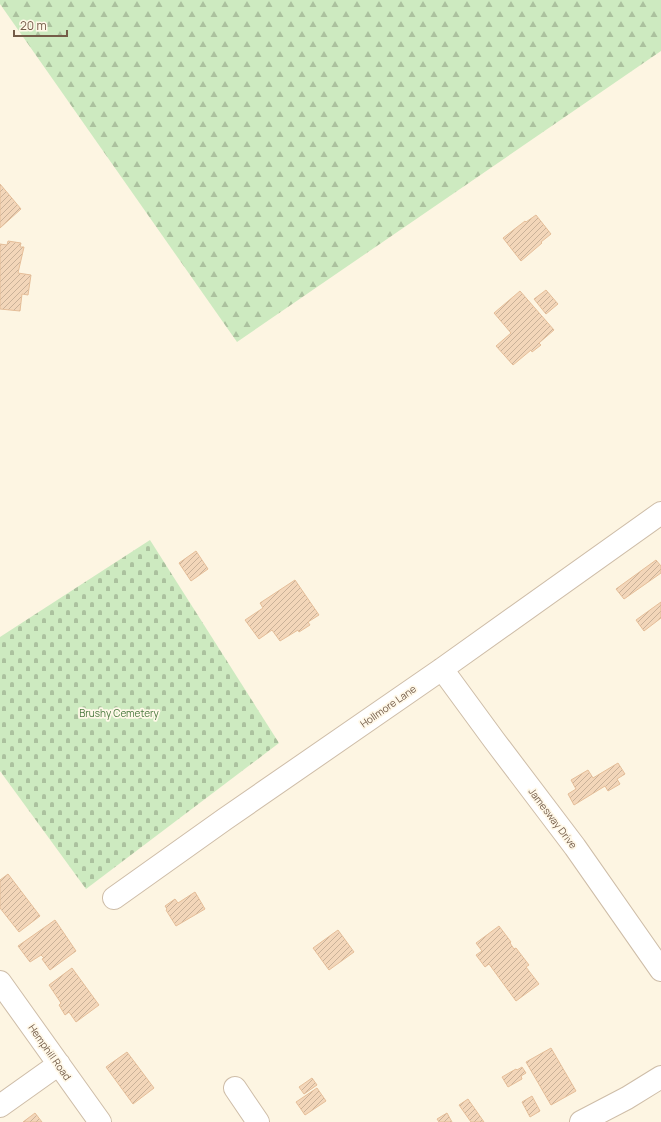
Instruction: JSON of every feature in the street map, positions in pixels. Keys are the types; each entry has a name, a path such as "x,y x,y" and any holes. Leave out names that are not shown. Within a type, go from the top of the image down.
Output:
{"street":[{"name":"Hollmore Lane","path":"114,898 442,668 659,519"},
{"name":"Jamesway Drive","path":"442,668 494,740 575,847 661,970"},
{"name":"Hemphill Road","path":"0,982 100,1122"},
{"path":"0,1106 59,1064"},
{"path":"582,1122 627,1098 661,1077"},
{"path":"235,1088 258,1122"}],"green space":[{"path":"0,0 661,0 661,51 237,342 0,4"},
{"name":"Brushy Cemetery","path":"150,540 279,743 86,889 0,771 0,637"}],"building":[{"path":"0,184 21,209 0,228"},
{"path":"536,215 551,234 521,261 503,238 525,221 526,222"},
{"path":"8,241 21,243 20,247 24,247 18,273 31,275 28,295 22,294 20,311 0,309 0,244 7,245"},
{"path":"546,290 558,304 546,314 534,299"},
{"path":"520,291 554,330 539,343 541,345 532,352 531,350 513,365 496,346 511,333 494,313"},
{"path":"196,551 208,569 191,581 179,563"},
{"path":"656,560 661,566 661,573 624,599 616,589"},
{"path":"295,580 319,615 308,622 310,625 299,632 298,630 280,641 272,630 259,639 245,620 263,608 260,603"},
{"path":"661,602 661,618 644,631 636,620"},
{"path":"618,763 625,774 617,779 620,784 608,791 605,786 574,805 568,794 576,789 571,780 588,770 593,778"},
{"path":"8,874 40,916 19,932 0,908 0,880"},
{"path":"195,892 205,909 176,926 165,906 175,899 178,903"},
{"path":"55,920 76,951 50,970 42,959 44,958 41,955 30,962 18,946"},
{"path":"499,926 511,942 510,943 514,949 516,948 529,965 526,967 539,984 516,1001 489,964 485,967 476,955 482,951 476,943"},
{"path":"338,930 354,952 329,970 313,948"},
{"path":"72,968 99,1005 76,1022 69,1012 65,1015 59,1005 61,1003 49,985"},
{"path":"551,1048 576,1091 551,1105 526,1062"},
{"path":"127,1052 154,1088 133,1104 106,1067"},
{"path":"522,1067 526,1073 521,1076 522,1079 508,1087 502,1077"},
{"path":"312,1078 317,1085 304,1094 299,1087"},
{"path":"317,1088 326,1101 305,1115 296,1102"},
{"path":"532,1096 540,1111 530,1117 522,1102"},
{"path":"468,1099 484,1122 471,1122 459,1105"},
{"path":"35,1113 42,1122 23,1122"},
{"path":"447,1113 452,1122 439,1122 437,1119"}]}
